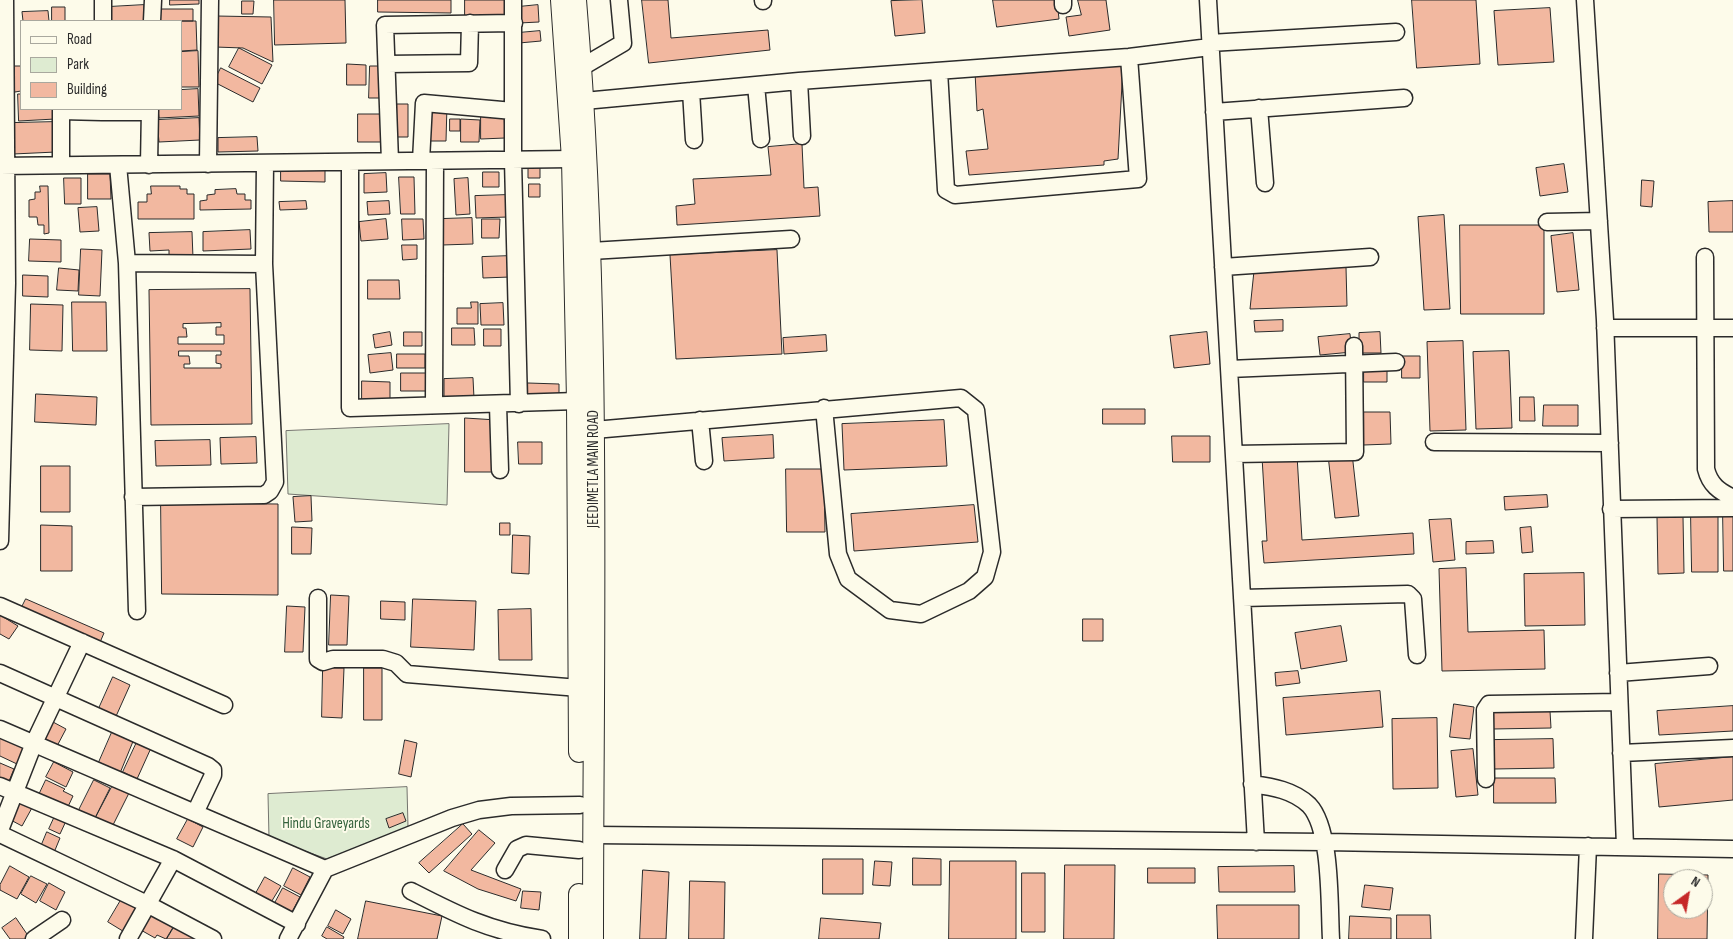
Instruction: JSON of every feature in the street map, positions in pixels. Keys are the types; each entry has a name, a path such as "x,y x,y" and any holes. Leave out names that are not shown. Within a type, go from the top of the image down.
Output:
{"main road":[{"name":"JEEDIMETLA MAIN ROAD","path":"561,0 572,159 577,401 579,939"},
{"name":"JEEDIMETLA MAIN ROAD","path":"576,0 582,68 592,251 594,430 593,939"}],"street":[{"path":"0,541 4,282 3,166 13,62 5,0"},
{"path":"103,0 103,20"},
{"path":"152,20 153,0"},
{"path":"208,164 210,0"},
{"path":"513,0 513,160 519,404"},
{"path":"582,68 623,43 619,0"},
{"path":"1208,0 1256,842"},
{"path":"1585,0 1605,328 1625,846"},
{"path":"387,64 469,63 470,23"},
{"path":"390,162 386,25 514,23"},
{"path":"584,101 799,81 1129,56 1210,45 1396,32"},
{"path":"939,71 946,190 955,195 1138,179 1129,56"},
{"path":"799,81 802,136"},
{"path":"756,85 761,139"},
{"path":"691,91 694,140"},
{"path":"1214,112 1404,98"},
{"path":"434,404 428,161 424,103 513,111"},
{"path":"1259,108 1265,183"},
{"path":"61,165 61,110 150,111 149,164"},
{"path":"3,166 572,159"},
{"path":"350,162 350,408 434,404 498,405 577,401"},
{"path":"133,497 264,495 270,491 275,482 264,264 265,163"},
{"path":"118,165 127,263 137,611"},
{"path":"1547,222 1598,221"},
{"path":"592,251 791,239"},
{"path":"1223,267 1370,257"},
{"path":"1705,257 1707,329 1706,469 1708,480 1718,490 1733,498"},
{"path":"127,263 264,264"},
{"path":"1605,328 1733,328"},
{"path":"1234,454 1355,452 1354,346"},
{"path":"1229,369 1396,362"},
{"path":"594,430 824,408 958,397 976,410 992,552 985,577 969,591 921,614 890,610 848,579 838,554 824,408"},
{"path":"498,405 500,470"},
{"path":"700,420 704,461"},
{"path":"1434,442 1610,442"},
{"path":"1611,509 1733,508"},
{"path":"1242,598 1408,594 1413,599 1417,655"},
{"path":"318,598 318,660 323,662 333,659 383,659 396,663 407,674 579,688"},
{"path":"0,606 224,705"},
{"path":"82,642 34,743 7,790 0,832 147,904 213,939"},
{"path":"1618,672 1709,666"},
{"path":"0,673 213,770 213,775 195,813"},
{"path":"1486,779 1485,710 1489,704 1619,702"},
{"path":"0,729 324,869"},
{"path":"1621,753 1733,748"},
{"path":"1252,784 1280,789 1309,806 1318,819 1325,842 1331,939"},
{"path":"7,790 173,859 297,924"},
{"path":"288,939 324,869 452,818 479,810 511,806 580,805"},
{"path":"593,835 1325,842 1733,849"},
{"path":"505,870 517,849 526,845 579,850"},
{"path":"1584,939 1588,846"},
{"path":"128,939 173,859"},
{"path":"411,890 470,921 510,934 542,939"},
{"path":"34,939 62,920"}],"green space":[{"path":"449,424 447,505 288,494 286,431"},
{"name":"Hindu Graveyards","path":"407,787 408,827 327,859 269,838 268,794"}],"building":[{"path":"170,0 199,0 199,4 170,5"},
{"path":"274,0 345,0 346,43 275,45"},
{"path":"378,0 451,0 451,13 378,12"},
{"path":"465,0 508,0 509,18 465,19"},
{"path":"642,0 668,0 671,38 768,30 770,50 649,63"},
{"path":"922,0 925,33 895,36 891,1"},
{"path":"993,0 1057,0 1059,19 997,27"},
{"path":"1078,0 1106,0 1110,30 1069,36 1066,17 1081,15"},
{"path":"1412,0 1476,0 1480,64 1417,68"},
{"path":"242,1 254,1 253,14 242,14"},
{"path":"144,5 144,20 109,20 108,7"},
{"path":"538,5 539,22 519,23 518,7"},
{"path":"52,7 65,7 65,20 52,20"},
{"path":"1550,8 1554,62 1498,65 1494,11"},
{"path":"155,9 193,9 193,21 155,20"},
{"path":"48,11 49,20 23,20 22,12"},
{"path":"216,16 271,17 273,62 243,48 215,47"},
{"path":"182,21 196,21 197,50 182,51"},
{"path":"540,31 541,41 519,43 518,33"},
{"path":"239,48 272,65 262,84 229,67"},
{"path":"198,51 199,87 182,87 182,52"},
{"path":"347,64 366,65 366,85 347,85"},
{"path":"1123,65 1118,159 1104,161 1104,165 969,175 966,151 988,149 983,109 977,111 975,72"},
{"path":"14,66 20,66 20,91 15,92"},
{"path":"370,66 383,66 382,98 369,98"},
{"path":"221,68 260,88 253,102 214,82"},
{"path":"198,89 199,116 159,118 158,110 182,110 182,90"},
{"path":"18,94 20,94 20,110 54,110 55,119 19,121"},
{"path":"397,104 408,104 408,137 397,137"},
{"path":"427,105 447,105 446,141 426,141"},
{"path":"481,112 504,112 505,138 481,139"},
{"path":"358,114 386,114 386,142 358,142"},
{"path":"199,118 200,140 159,142 157,120"},
{"path":"450,119 460,119 460,131 450,131"},
{"path":"461,119 480,120 479,142 461,142"},
{"path":"55,122 56,152 13,154 12,123"},
{"path":"257,137 258,151 218,152 218,138"},
{"path":"802,144 804,188 818,187 820,216 677,225 676,206 695,204 693,179 771,175 768,147"},
{"path":"1564,164 1568,192 1540,196 1536,168"},
{"path":"540,165 540,178 528,178 528,166"},
{"path":"281,166 325,166 325,182 281,181"},
{"path":"483,172 499,172 499,187 483,187"},
{"path":"386,173 387,192 364,193 364,174"},
{"path":"88,174 110,174 111,199 88,199"},
{"path":"399,177 414,177 415,214 401,214"},
{"path":"64,178 81,178 81,204 65,204"},
{"path":"468,178 470,214 456,215 454,179"},
{"path":"1642,180 1654,181 1652,207 1641,206"},
{"path":"529,184 540,184 540,197 529,197"},
{"path":"40,186 48,186 49,233 44,234 44,225 38,225 37,217 29,217 29,200 35,199 35,192 40,192"},
{"path":"151,186 180,186 180,189 187,189 187,194 194,194 194,219 138,219 138,202 147,202 147,194 151,194"},
{"path":"236,189 237,194 245,194 245,200 251,200 251,209 200,210 200,201 207,200 207,195 215,194 215,190"},
{"path":"507,195 508,217 476,218 475,196"},
{"path":"306,201 307,209 280,210 279,202"},
{"path":"389,201 390,214 368,215 367,202"},
{"path":"1733,201 1733,232 1709,232 1708,202"},
{"path":"97,207 99,231 80,232 78,208"},
{"path":"1444,215 1450,309 1424,310 1418,217"},
{"path":"472,218 473,244 442,245 441,219"},
{"path":"386,219 388,239 361,241 359,222"},
{"path":"402,219 423,219 424,239 403,240"},
{"path":"482,219 500,219 499,238 482,238"},
{"path":"1460,225 1544,225 1544,314 1461,314"},
{"path":"250,230 251,249 203,251 203,232"},
{"path":"192,232 193,258 169,259 169,250 150,251 149,233"},
{"path":"1573,233 1579,290 1557,292 1551,236"},
{"path":"30,239 61,240 61,262 29,261"},
{"path":"402,245 417,245 417,259 403,260"},
{"path":"81,249 102,250 100,296 79,295"},
{"path":"777,250 782,354 676,359 670,255"},
{"path":"510,256 510,277 483,278 482,257"},
{"path":"1346,267 1347,306 1250,309 1254,271"},
{"path":"59,268 79,270 78,291 57,290"},
{"path":"23,275 48,276 48,297 23,296"},
{"path":"368,280 399,280 400,299 368,299"},
{"path":"250,289 252,424 151,425 149,290","holes":["221,323 221,327 216,327 216,335 224,335 224,344 178,344 178,337 187,337 186,328 183,328 183,324","179,351 221,351 221,355 216,355 216,363 221,364 221,368 184,368 184,364 190,364 189,356 179,356"]},
{"path":"72,302 106,302 107,351 73,351"},
{"path":"471,302 478,302 478,324 457,324 457,308 471,308"},
{"path":"503,303 504,325 481,325 480,304"},
{"path":"31,304 63,305 62,351 30,350"},
{"path":"1283,320 1283,331 1255,332 1254,321"},
{"path":"452,328 474,328 475,345 452,345"},
{"path":"484,329 501,329 501,346 484,346"},
{"path":"390,332 392,345 375,348 373,335"},
{"path":"404,332 422,332 422,346 404,346"},
{"path":"1207,332 1210,364 1174,368 1170,336"},
{"path":"1380,332 1381,353 1359,353 1359,333"},
{"path":"1350,334 1352,352 1320,355 1318,337"},
{"path":"826,335 827,351 784,354 783,338"},
{"path":"1463,341 1466,430 1430,431 1427,342"},
{"path":"1509,351 1512,428 1476,429 1473,352"},
{"path":"391,353 393,370 370,373 368,355"},
{"path":"397,354 425,354 425,368 397,368"},
{"path":"1402,356 1420,356 1420,378 1402,378"},
{"path":"1364,367 1387,367 1387,382 1364,382"},
{"path":"401,373 428,373 428,391 401,391"},
{"path":"473,378 474,398 444,399 444,379"},
{"path":"362,381 390,382 390,401 362,401"},
{"path":"528,383 559,384 559,399 528,398"},
{"path":"36,394 97,397 96,425 35,422"},
{"path":"1520,397 1534,397 1535,421 1520,421"},
{"path":"1544,405 1578,405 1578,426 1543,426"},
{"path":"1103,409 1145,409 1145,424 1103,424"},
{"path":"1364,412 1390,412 1391,444 1364,445"},
{"path":"465,418 497,420 497,472 465,472"},
{"path":"944,420 947,466 844,470 842,424"},
{"path":"773,435 774,458 724,461 722,438"},
{"path":"1172,436 1210,436 1210,462 1173,462"},
{"path":"256,437 257,463 221,464 220,438"},
{"path":"210,440 211,465 156,466 155,441"},
{"path":"518,442 542,442 542,464 519,464"},
{"path":"1352,453 1359,516 1335,518 1328,455"},
{"path":"1297,455 1302,540 1413,533 1414,554 1264,563 1262,541 1267,541 1262,457"},
{"path":"41,466 70,466 70,512 41,512"},
{"path":"786,469 824,469 825,532 787,532"},
{"path":"1547,495 1548,507 1505,510 1504,497"},
{"path":"311,496 312,521 295,522 293,497"},
{"path":"161,503 278,504 278,595 162,594"},
{"path":"974,505 978,542 854,551 851,514"},
{"path":"1723,514 1733,514 1733,571 1724,571"},
{"path":"1683,516 1684,573 1658,574 1657,517"},
{"path":"1691,516 1718,516 1718,572 1692,572"},
{"path":"1451,519 1455,560 1433,562 1429,520"},
{"path":"500,523 510,523 510,535 500,535"},
{"path":"41,525 72,526 72,571 41,571"},
{"path":"292,527 312,528 311,554 292,554"},
{"path":"1531,527 1533,552 1522,553 1520,528"},
{"path":"513,535 530,536 529,574 512,573"},
{"path":"1493,541 1494,553 1466,554 1466,542"},
{"path":"1466,568 1468,632 1544,630 1545,669 1442,671 1439,569"},
{"path":"1584,573 1585,625 1525,626 1524,574"},
{"path":"331,595 349,596 347,645 329,645"},
{"path":"26,599 104,633 98,647 19,613"},
{"path":"413,599 476,601 474,650 411,647"},
{"path":"381,601 405,602 405,620 381,619"},
{"path":"287,606 305,607 303,652 285,652"},
{"path":"531,609 532,660 499,660 498,610"},
{"path":"0,615 18,626 9,639 0,634"},
{"path":"1083,619 1103,619 1103,641 1083,641"},
{"path":"1341,626 1347,661 1301,669 1295,633"},
{"path":"323,668 344,668 342,718 322,717"},
{"path":"364,668 382,668 382,720 364,720"},
{"path":"1298,671 1300,683 1276,686 1275,673"},
{"path":"113,677 130,685 113,723 96,715"},
{"path":"1380,691 1383,727 1286,735 1283,698"},
{"path":"1454,704 1474,707 1470,739 1450,737"},
{"path":"1733,706 1733,731 1659,735 1657,711"},
{"path":"1493,711 1550,711 1551,728 1493,729"},
{"path":"1437,718 1438,788 1393,789 1392,719"},
{"path":"53,722 66,729 56,748 43,742"},
{"path":"113,730 134,739 118,778 96,769"},
{"path":"0,734 26,746 17,764 0,756"},
{"path":"1553,739 1554,768 1494,769 1493,740"},
{"path":"405,740 417,743 411,777 399,774"},
{"path":"137,742 151,748 137,779 123,772"},
{"path":"1473,749 1478,795 1456,797 1451,751"},
{"path":"1733,757 1733,800 1659,807 1655,764"},
{"path":"54,762 73,772 66,787 46,777"},
{"path":"0,763 14,769 7,786 0,783"},
{"path":"1494,778 1555,778 1556,803 1494,803"},
{"path":"46,780 65,789 63,791 73,796 65,813 37,799"},
{"path":"94,780 110,788 92,824 76,816"},
{"path":"114,783 130,791 112,827 95,819"},
{"path":"17,798 33,806 22,826 7,818"},
{"path":"403,813 406,821 389,828 386,819"},
{"path":"55,816 66,821 60,834 49,829"},
{"path":"188,819 203,827 193,847 177,839"},
{"path":"463,824 472,834 429,873 419,863"},
{"path":"479,830 495,843 471,870 521,889 516,901 478,889 444,871"},
{"path":"47,832 60,838 53,855 40,849"},
{"path":"913,858 941,859 941,885 913,885"},
{"path":"823,859 863,859 863,894 823,894"},
{"path":"875,861 892,862 890,886 873,885"},
{"path":"950,861 1016,861 1016,939 949,939"},
{"path":"1065,865 1115,865 1114,939 1064,939"},
{"path":"10,866 29,877 17,899 0,890 0,885"},
{"path":"1294,866 1295,892 1219,892 1218,867"},
{"path":"293,868 310,877 301,895 284,886"},
{"path":"1148,868 1195,868 1195,883 1148,883"},
{"path":"643,870 669,872 666,939 640,939"},
{"path":"1022,873 1045,873 1045,932 1022,932"},
{"path":"1659,874 1663,874 1663,919 1707,919 1707,939 1658,939"},
{"path":"31,876 47,884 36,903 21,894"},
{"path":"265,877 281,886 270,904 255,895"},
{"path":"690,881 725,882 724,939 689,939"},
{"path":"49,883 65,892 56,910 40,901"},
{"path":"1365,885 1393,888 1390,910 1362,907"},
{"path":"283,888 300,897 292,912 275,903"},
{"path":"523,891 541,892 539,910 521,908"},
{"path":"124,895 142,906 126,933 108,922"},
{"path":"366,901 442,916 437,939 358,939"},
{"path":"1217,905 1299,905 1299,939 1218,939"},
{"path":"150,910 175,924 166,939 157,935 155,938 139,929"},
{"path":"336,910 351,919 343,934 328,926"},
{"path":"1397,915 1430,915 1431,939 1397,939"},
{"path":"1350,916 1391,918 1391,939 1349,939"},
{"path":"16,918 29,937 26,939 10,939 2,928"},
{"path":"821,918 881,923 879,939 819,939"},
{"path":"176,924 200,939 167,939"},
{"path":"327,927 344,937 343,939 327,939 322,936"}]}
